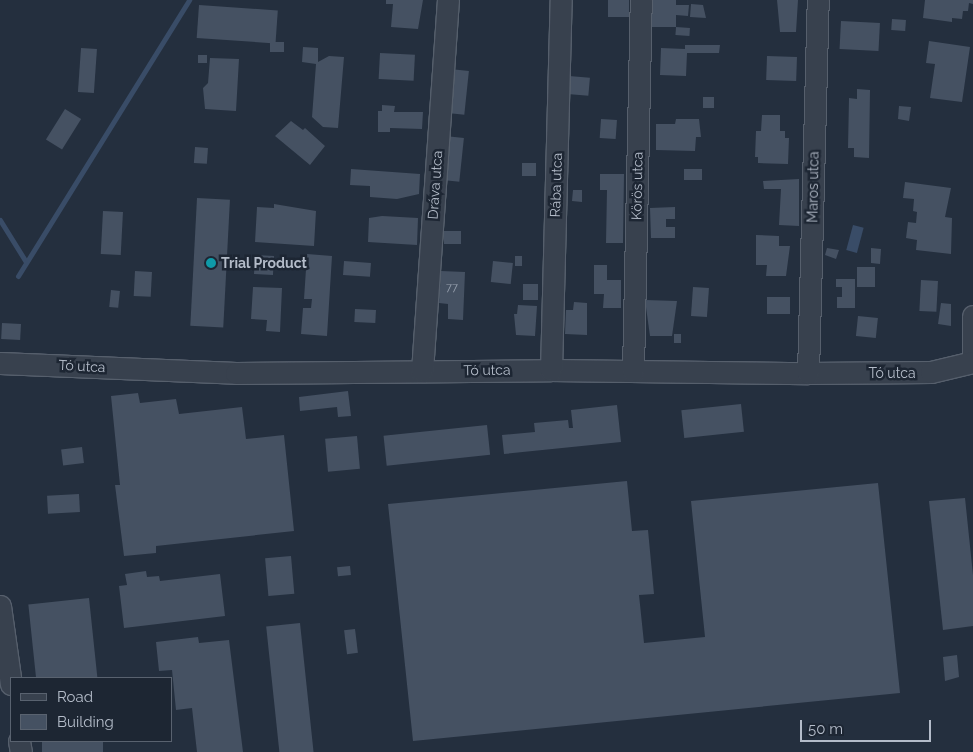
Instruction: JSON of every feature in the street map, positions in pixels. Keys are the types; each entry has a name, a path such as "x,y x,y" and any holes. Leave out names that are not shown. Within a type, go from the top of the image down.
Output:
{"street":[{"name":"Dráva utca","path":"422,371 448,0"},
{"name":"Rába utca","path":"551,370 561,0"},
{"name":"Körös utca","path":"633,371 641,0"},
{"name":"Maros utca","path":"808,374 818,0"},
{"path":"973,316 973,362"},
{"name":"Tó utca","path":"0,363 236,374 551,370 808,374 931,372 973,362"},
{"path":"0,606 10,677"}],"water":[{"path":"853,225 864,228 857,253 846,250"}],"building":[{"path":"386,0 423,0 418,29 391,27 393,4 386,4"},
{"path":"608,0 629,0 629,17 608,17"},
{"path":"652,0 676,0 676,5 689,5 688,16 676,15 676,27 652,27"},
{"path":"777,0 798,0 796,32 780,32"},
{"path":"925,0 973,0 973,4 969,3 968,11 963,11 962,19 952,18 952,22 923,18"},
{"path":"691,4 703,5 706,18 690,17"},
{"path":"199,5 278,11 276,43 197,38"},
{"path":"892,19 906,20 905,31 891,30"},
{"path":"841,21 880,23 878,51 840,49"},
{"path":"676,27 690,28 689,36 675,35"},
{"path":"929,41 970,47 962,102 930,98 935,64 926,63"},
{"path":"270,42 284,42 284,52 270,52"},
{"path":"685,45 720,45 719,53 687,53 686,76 660,75 661,48 685,49"},
{"path":"303,47 318,48 318,62 329,56 344,57 338,128 323,127 312,117 316,64 302,62"},
{"path":"81,48 97,49 94,93 78,92"},
{"path":"380,53 415,55 414,81 379,79"},
{"path":"198,55 207,55 207,63 198,63"},
{"path":"767,56 797,57 796,81 766,80"},
{"path":"210,58 239,59 236,111 205,109 203,88 208,83"},
{"path":"450,69 469,71 464,115 445,113"},
{"path":"569,76 590,78 588,96 567,94"},
{"path":"857,89 870,90 869,158 854,157 854,148 848,148 849,98 857,99"},
{"path":"703,97 714,97 714,108 703,108"},
{"path":"382,105 395,106 394,112 423,112 422,129 390,128 390,132 378,132 378,111 382,111"},
{"path":"899,106 911,107 909,121 898,119"},
{"path":"65,109 81,119 62,150 46,140"},
{"path":"762,115 780,115 780,131 785,131 785,138 789,138 788,164 758,163 758,157 755,157 756,131 761,131"},
{"path":"601,119 617,120 616,139 600,138"},
{"path":"676,119 699,119 701,137 696,137 695,151 656,150 656,124 675,124"},
{"path":"291,121 303,130 305,128 325,146 310,165 275,136"},
{"path":"445,136 464,138 459,182 440,180"},
{"path":"195,147 208,148 207,164 194,163"},
{"path":"522,163 536,163 536,176 522,176"},
{"path":"351,169 420,174 419,194 397,199 370,197 370,186 350,185"},
{"path":"684,169 702,169 702,180 684,180"},
{"path":"600,174 624,174 623,243 606,243 607,190 600,190"},
{"path":"799,179 799,226 779,225 781,189 764,189 763,181"},
{"path":"905,182 951,188 945,217 952,218 951,254 916,250 917,240 906,238 908,222 916,223 917,212 913,211 914,199 903,198"},
{"path":"573,190 582,190 582,202 572,201"},
{"name":"Trial Product","path":"197,198 230,200 223,328 190,326"},
{"path":"274,204 316,211 314,246 255,242 257,207 274,208"},
{"path":"675,207 675,219 666,219 666,227 675,227 675,238 651,238 650,208"},
{"path":"103,211 123,212 121,255 101,254"},
{"path":"382,216 418,218 417,245 368,242 369,218"},
{"path":"444,231 461,231 461,244 444,244"},
{"path":"756,235 779,236 779,246 790,246 786,276 766,276 767,265 756,265"},
{"path":"827,248 839,250 836,259 825,255"},
{"path":"871,248 881,249 880,264 871,263"},
{"path":"307,254 332,256 327,336 301,334 303,308 311,308 312,299 304,299"},
{"path":"255,255 274,256 273,275 254,274"},
{"path":"515,256 522,256 522,266 515,266"},
{"path":"344,261 371,263 370,277 343,275"},
{"path":"493,261 513,263 511,284 491,282"},
{"path":"594,265 607,265 607,280 621,280 621,308 603,308 604,294 594,294"},
{"path":"857,267 875,267 875,287 857,287"},
{"path":"135,271 152,272 151,297 134,296"},
{"path":"441,271 465,272 463,320 448,319 448,304 439,303"},
{"path":"836,279 855,279 855,308 837,308 837,297 842,297 842,287 836,287"},
{"path":"921,280 938,281 936,312 919,311"},
{"path":"523,284 538,284 538,300 523,300"},
{"path":"253,287 282,288 280,332 266,331 267,320 251,319"},
{"path":"693,287 709,288 707,317 691,316"},
{"path":"111,290 120,291 118,308 109,307"},
{"path":"767,297 790,297 790,314 767,314"},
{"path":"645,300 677,301 672,336 650,336"},
{"path":"574,302 587,303 587,335 565,334 566,310 573,310"},
{"path":"941,303 951,304 951,326 938,324"},
{"path":"518,305 537,306 535,336 516,335 514,314 517,314"},
{"path":"355,309 376,310 375,323 354,322"},
{"path":"858,316 878,318 876,338 856,336"},
{"path":"2,323 21,324 20,340 1,339"},
{"path":"674,334 681,334 681,343 674,343"},
{"path":"348,391 351,416 338,417 337,407 300,411 299,397"},
{"path":"138,393 140,403 176,399 179,414 242,407 246,439 284,435 294,531 156,546 156,553 124,556 115,485 120,485 111,396"},
{"path":"741,404 744,432 684,438 681,410"},
{"path":"617,405 621,442 504,454 502,435 535,432 534,423 568,420 569,428 573,428 571,410"},
{"path":"487,425 490,455 387,466 384,436"},
{"path":"357,436 360,469 328,472 325,439"},
{"path":"82,447 84,463 63,465 61,450"},
{"path":"627,481 632,531 648,530 654,594 639,595 644,643 705,637 691,501 878,483 900,693 413,741 388,504"},
{"path":"79,494 80,512 48,514 47,496"},
{"path":"965,498 973,575 973,626 943,630 929,501"},
{"path":"291,556 294,594 268,596 265,558"},
{"path":"350,566 351,575 338,576 337,567"},
{"path":"146,571 147,577 159,576 160,581 220,574 225,616 124,628 119,586 127,585 125,574"},
{"path":"89,598 97,677 36,677 28,604"},
{"path":"300,623 314,752 279,752 266,627"},
{"path":"355,629 358,653 347,654 344,630"},
{"path":"198,637 199,643 229,640 243,752 197,752 192,708 176,710 172,670 159,671 156,642"},
{"path":"957,655 959,677 945,681 943,657"},
{"path":"42,742 103,742 103,752 42,752"}],"waterway":[{"path":"18,276 189,0"},
{"path":"0,220 26,262"}],"place":[{"name":"Trial Product","path":"211,263"}]}
